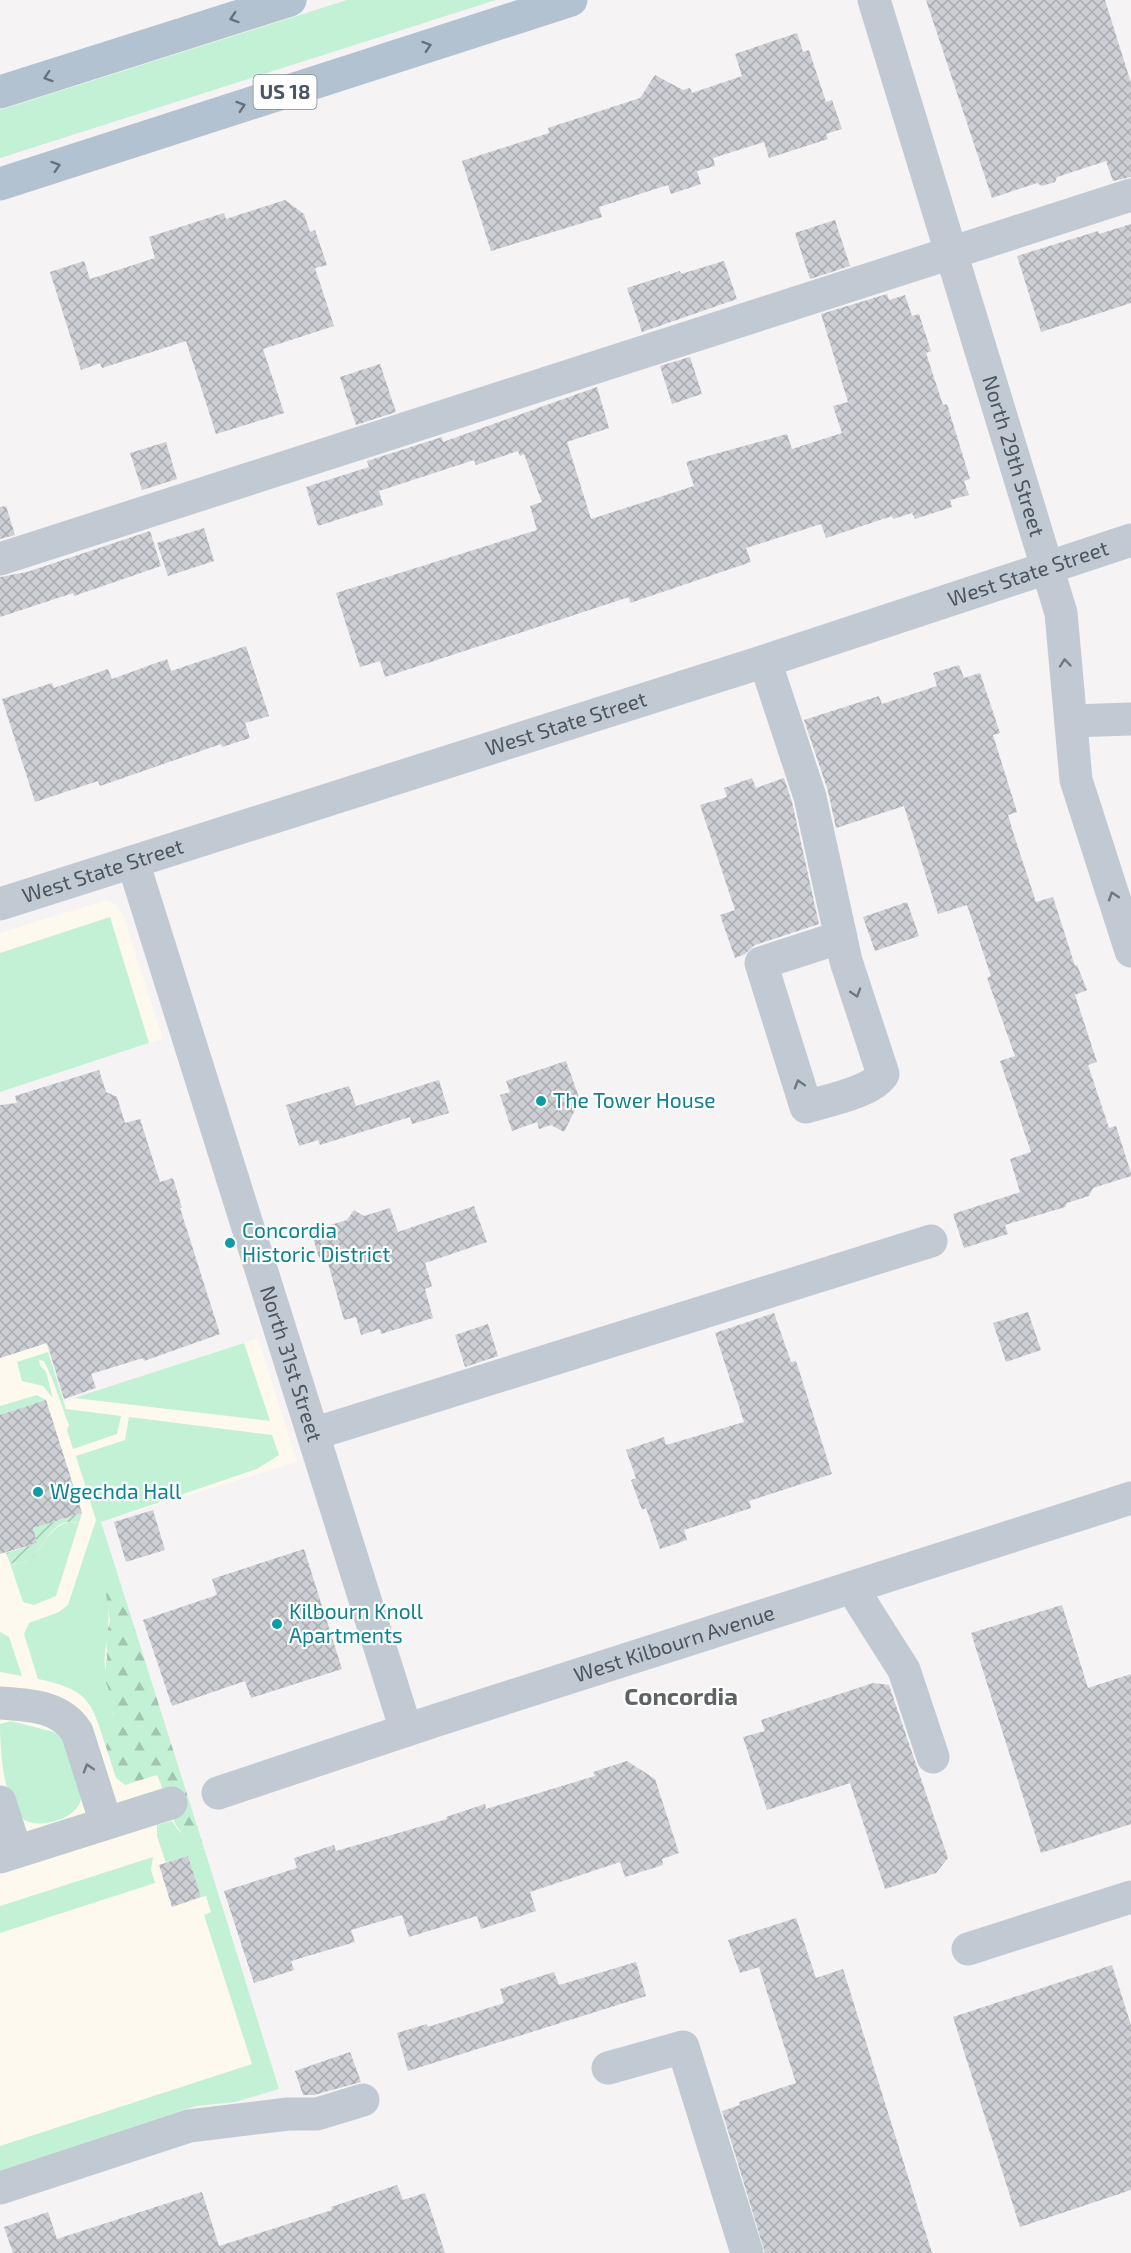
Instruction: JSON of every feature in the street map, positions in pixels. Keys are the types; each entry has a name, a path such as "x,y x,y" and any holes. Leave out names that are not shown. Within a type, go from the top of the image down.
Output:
{"main road":[{"path":"0,92 290,0"},
{"name":"US 18","path":"0,184 571,0"}],"street":[{"name":"North 29th Street","path":"874,0 952,252 1045,567 1061,613 1076,780 1131,951"},
{"path":"0,559 1131,195"},
{"name":"West State Street","path":"0,904 765,661 1131,540"},
{"path":"765,661 810,797 841,937 846,961 883,1074 879,1081 854,1092 806,1107 761,963 841,937"},
{"path":"1071,721 1131,719"},
{"name":"North 31st Street","path":"133,861 406,1730"},
{"path":"313,1434 931,1241"},
{"name":"West Kilbourn Avenue","path":"218,1793 406,1730 1131,1498"},
{"path":"852,1588 904,1670 933,1757"},
{"path":"0,1703 58,1713 69,1719 77,1732 106,1823"},
{"path":"0,1802 8,1854 171,1803"},
{"path":"968,1949 1131,1897"},
{"path":"608,2067 683,2047 747,2253"},
{"path":"0,2188 189,2126 277,2115 317,2114 363,2100"}],"shaded area":[{"path":"106,900 117,905 123,915 163,1039 0,1092 0,933"},
{"path":"0,1200 64,1402 258,1338 297,1462 101,1522 279,2089 235,2102 196,2106 0,2171"}],"green space":[{"path":"347,0 496,0 0,158 0,110"},
{"path":"110,917 149,1043 0,1092 0,953"},
{"path":"244,1343 270,1421 74,1398"},
{"path":"48,1352 66,1409 121,1416 117,1434 73,1449 67,1430 69,1425 44,1361 39,1360 46,1372 53,1398 43,1386 22,1381 17,1362"},
{"path":"37,1395 46,1400 0,1415 0,1406"},
{"path":"129,1417 272,1435 279,1455 257,1469 101,1522 122,1588 117,1585 107,1600 109,1617 105,1669 114,1713 106,1747 96,1718 86,1700 68,1688 38,1679 24,1634 29,1623 59,1612 68,1605 96,1520 76,1456 125,1440"},
{"path":"82,1513 79,1523 67,1522 50,1533 31,1558 22,1563 10,1563 6,1553 37,1543 33,1528"},
{"path":"70,1522 79,1523 56,1596 34,1605 23,1602 10,1563 29,1560 53,1531 60,1525"},
{"path":"118,1585 122,1588 204,1848 199,1849 181,1832 157,1775 125,1785 116,1778 106,1747 114,1714 113,1701 104,1677 107,1658 106,1637 110,1621 106,1594 110,1588"},
{"path":"0,1632 9,1637 22,1676 0,1672"},
{"path":"11,1721 62,1734 76,1773 81,1796 74,1811 66,1817 46,1823 36,1823 21,1817 15,1809 6,1786 0,1734 0,1724"},
{"path":"172,1821 178,1830 199,1849 204,1848 279,2089 235,2102 196,2106 0,2171 0,2146 252,2064 204,1915 211,1912 206,1896 201,1897 188,1856 166,1863 157,1836 157,1825"},
{"path":"153,1857 151,1870 155,1883 0,1933 0,1906"}],"building":[{"path":"926,0 1105,0 1131,83 1131,177 1113,181 1106,161 1057,177 1055,182 1042,186 1037,183 992,198"},
{"path":"797,33 803,52 809,50 826,102 832,100 842,129 826,134 828,139 769,158 764,142 713,158 715,166 697,171 701,184 671,194 668,185 599,207 602,217 491,251 462,161 549,133 548,128 640,98 655,75 683,90 690,88 692,93 742,76 735,54"},
{"path":"285,200 304,214 310,232 315,230 327,265 315,268 334,326 263,349 284,413 216,434 186,341 102,368 100,363 81,370 50,272 84,261 90,279 155,258 149,237 224,213 226,219"},
{"path":"835,220 850,266 810,279 795,233"},
{"path":"1131,224 1131,303 1041,332 1017,256 1098,231 1099,234"},
{"path":"724,261 737,299 642,332 627,288 680,271 681,274"},
{"path":"887,294 889,300 905,295 912,316 919,314 931,351 926,353 943,405 947,404 970,479 964,481 969,495 950,500 952,507 915,519 912,513 893,519 892,516 826,538 821,524 746,548 751,562 630,603 629,597 385,677 380,661 360,667 336,593 537,530 530,506 542,502 524,454 520,456 518,451 476,465 474,460 379,491 383,505 318,526 306,487 369,467 367,461 442,437 443,442 597,387 609,428 567,442 591,519 694,486 686,462 787,434 792,449 842,433 833,406 848,402 821,314"},
{"path":"690,357 702,394 672,404 660,366"},
{"path":"380,364 396,412 356,425 340,377"},
{"path":"166,442 177,479 142,490 130,453"},
{"path":"6,506 15,535 0,539 0,507"},
{"path":"204,528 214,561 168,576 157,543"},
{"path":"150,531 161,566 74,596 73,593 0,617 0,577 27,572"},
{"path":"246,646 269,716 245,723 250,738 222,747 221,744 100,786 98,781 35,802 2,699 52,683 54,688 108,669 112,679 167,659 171,671"},
{"path":"959,665 964,678 980,673 1000,733 993,735 1017,812 1008,815 1013,832 1036,902 1053,897 1075,966 1077,965 1087,990 1075,995 1097,1062 1088,1065 1109,1128 1116,1126 1131,1173 1131,1176 1093,1188 1089,1196 1067,1203 1065,1207 1005,1225 1008,1234 964,1248 953,1214 1020,1192 1010,1159 1031,1152 1000,1061 1015,1056 987,978 991,976 967,905 938,914 904,806 836,828 828,791 804,720 879,696 882,704 937,686 933,673"},
{"path":"752,778 756,788 784,778 792,802 819,924 755,945 745,954 735,958 720,915 735,910 700,805 727,797 724,788"},
{"path":"907,902 919,936 875,951 863,917"},
{"name":"The Tower House","path":"566,1061 580,1100 564,1132 551,1125 539,1129 537,1122 512,1131 500,1095 510,1092 506,1081"},
{"path":"99,1070 106,1092 117,1097 125,1123 140,1119 160,1182 173,1178 182,1208 180,1208 220,1334 144,1361 143,1358 91,1374 96,1388 64,1399 47,1343 0,1358 0,1105 17,1103 15,1096"},
{"path":"439,1080 449,1113 412,1124 410,1117 320,1145 318,1140 299,1146 286,1105 349,1086 356,1106"},
{"path":"474,1206 487,1242 425,1263 432,1286 425,1289 433,1318 381,1334 380,1329 361,1335 356,1317 344,1320 326,1256 319,1258 311,1231 347,1220 354,1210 364,1216 390,1208 398,1232"},
{"path":"1028,1312 1041,1350 1006,1362 993,1323"},
{"path":"774,1313 791,1362 796,1361 832,1474 749,1501 751,1508 684,1530 687,1540 660,1549 646,1508 642,1510 631,1480 636,1478 626,1450 664,1437 666,1445 744,1422 715,1333"},
{"path":"488,1324 498,1356 465,1367 455,1335"},
{"name":"Wgechda Hall","path":"46,1400 82,1513 33,1528 37,1543 0,1554 0,1415"},
{"path":"153,1510 165,1550 126,1562 114,1522"},
{"name":"Kilbourn Knoll Apartments","path":"304,1549 342,1669 251,1698 245,1681 172,1706 143,1620 217,1595 212,1579"},
{"path":"1062,1605 1088,1688 1131,1674 1131,1824 1041,1853 971,1633"},
{"path":"873,1683 889,1685 948,1858 936,1873 885,1889 850,1783 767,1810 743,1737 765,1731 761,1720"},
{"path":"627,1761 655,1779 679,1853 662,1859 663,1865 625,1877 620,1862 530,1892 536,1911 481,1929 477,1916 409,1937 402,1915 351,1930 355,1942 291,1961 294,1970 254,1983 224,1891 297,1868 294,1858 334,1845 336,1851 447,1819 446,1817 485,1804 486,1809 595,1776 593,1772"},
{"path":"188,1856 201,1897 172,1907 159,1865"},
{"path":"796,1918 816,1978 843,1969 932,2253 765,2253 722,2111 740,2105 739,2102 796,2083 759,1967 740,1973 728,1940"},
{"path":"636,1962 646,1996 408,2071 397,2033 427,2024 428,2027 504,2003 500,1989 554,1972 559,1985"},
{"path":"1112,1965 1131,2025 1131,2190 1020,2227 953,2017"},
{"path":"350,2052 361,2082 314,2095 303,2095 295,2071"},
{"path":"397,2185 403,2200 425,2193 445,2253 13,2253 4,2227 48,2212 57,2239 202,2192 219,2246 332,2210 331,2207"}],"place":[{"name":"The Tower House","path":"541,1101"},
{"name":"Concordia Historic District","path":"230,1243"},
{"name":"Wgechda Hall","path":"38,1492"},
{"name":"Kilbourn Knoll Apartments","path":"277,1624"}],"district":[{"name":"Concordia","path":"681,1697"}]}
